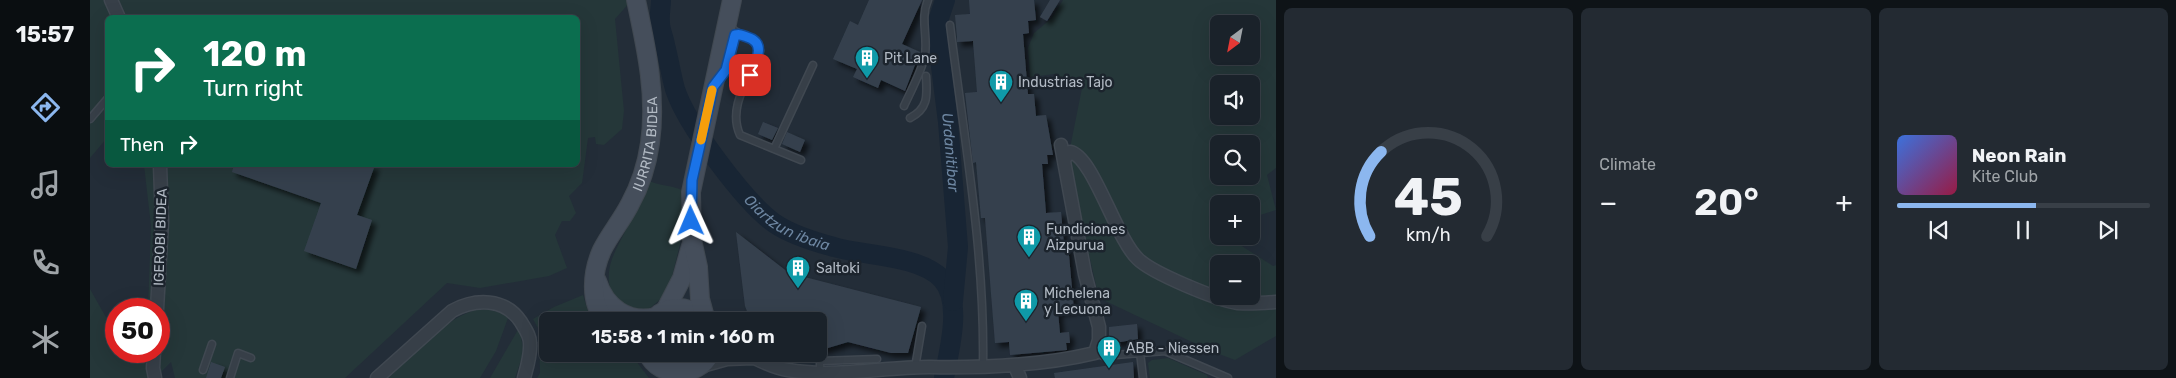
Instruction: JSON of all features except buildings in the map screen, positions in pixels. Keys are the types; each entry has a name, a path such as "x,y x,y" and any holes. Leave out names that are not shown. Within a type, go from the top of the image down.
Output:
{"main road":[{"name":"IURRITA BIDEA","path":"600,312 593,296 602,251 630,204 646,163 650,144 651,80 636,0"},
{"path":"704,312 700,299 698,267 692,240 690,207 695,167 732,0"},
{"path":"661,312 682,278 692,240"},
{"path":"596,276 604,297 611,306 620,312"},
{"path":"670,312 683,308 695,312"},
{"path":"652,362 669,374 682,375 699,368"}],"street":[{"path":"111,0 118,15"},
{"path":"766,362 788,370 837,375 916,368 1015,366 1095,353 1100,340 1099,328 1085,274 1061,145"},
{"path":"1064,159 1070,152 1075,153 1087,164 1127,246 1138,260 1155,270 1222,299 1239,303 1276,302"},
{"name":"IGEROBI BIDEA","path":"158,298 162,221 160,167"},
{"path":"376,378 452,311 461,306 482,301 493,302 511,310 527,332 530,342 530,354 524,378"},
{"path":"699,368 718,362"},
{"path":"153,363 155,378"},
{"path":"1015,366 1020,378"}],"lane":[{"path":"904,106 925,55 924,24 925,7 928,0"},
{"path":"728,20 731,28 739,34 752,38 758,44 760,51 736,105 736,126 740,135 801,160"},
{"path":"950,26 974,213 984,320 983,366"},
{"path":"728,62 733,38 739,34"},
{"path":"774,148 813,65"},
{"path":"713,87 726,70"},
{"path":"910,118 922,110 927,101 926,76"},
{"path":"90,119 105,102"},
{"path":"916,368 922,326"},
{"path":"203,370 212,344"},
{"path":"1095,353 1103,356 1165,351 1228,378"},
{"path":"1140,352 1143,378"},
{"path":"230,378 238,353 251,358"},
{"path":"820,372 820,360 876,359"}],"shaded area":[{"path":"90,0 632,0 615,19 624,111 622,129 604,145 596,144 595,137 588,138 582,183 569,196 576,213 570,221 562,221 555,235 567,268 549,276 480,288 447,283 345,378 175,378 170,363 170,298 148,298 151,226 144,167 580,167 580,15 105,15 105,140 90,158"},
{"path":"1063,0 1276,0 1276,168 1267,175 1276,210 1260,215 1260,195 1210,195 1210,245 1240,245 1256,255 1210,255 1210,305 1260,305 1260,258 1273,266 1276,265 1276,336 1235,360 1211,351 1099,298 1070,172 1071,143 1082,88 1054,74 1030,77 1028,48 1034,33 1052,18"},
{"path":"649,181 682,190 680,244 670,285 664,296 649,309 636,311 613,299 609,270 614,254"},
{"path":"90,289 105,315 105,363 170,363 155,378 90,378"},
{"path":"583,295 588,312 545,312"},
{"path":"483,308 505,314 508,318 496,351 480,378 388,378 443,327 469,312"},
{"path":"539,316 539,330 533,319"},
{"path":"519,328 524,351 515,378 490,378"},
{"path":"1168,358 1207,375 1208,378 1150,378 1148,363 1152,360"},
{"path":"540,362 637,362 649,378 537,378 540,373"},
{"path":"667,362 689,362 676,368"}],"waterway":[{"name":"Oiartzun ibaia","path":"661,0 661,28 675,89 681,104 718,161 762,213 780,227 803,237 846,250 891,257 920,265 942,279 952,300 953,313 953,327 944,378"},
{"name":"Urdanitibar","path":"945,0 939,18 939,50 948,122 958,247 953,301"}],"slow traffic":[{"path":"701,140 712,90"}],"place":[{"name":"Pit Lane","path":"867,79"},
{"name":"Industrias Tajo","path":"1001,103"},
{"name":"Fundiciones Aizpurua","path":"1029,258"},
{"name":"Saltoki","path":"798,289"},
{"name":"Michelena y Lecuona","path":"1026,322"},
{"name":"ABB - Niessen","path":"1109,369"}],"route":[{"path":"691,221 692,180 713,87 726,70 735,35 739,34 752,38 758,44 760,51 750,75"}]}
